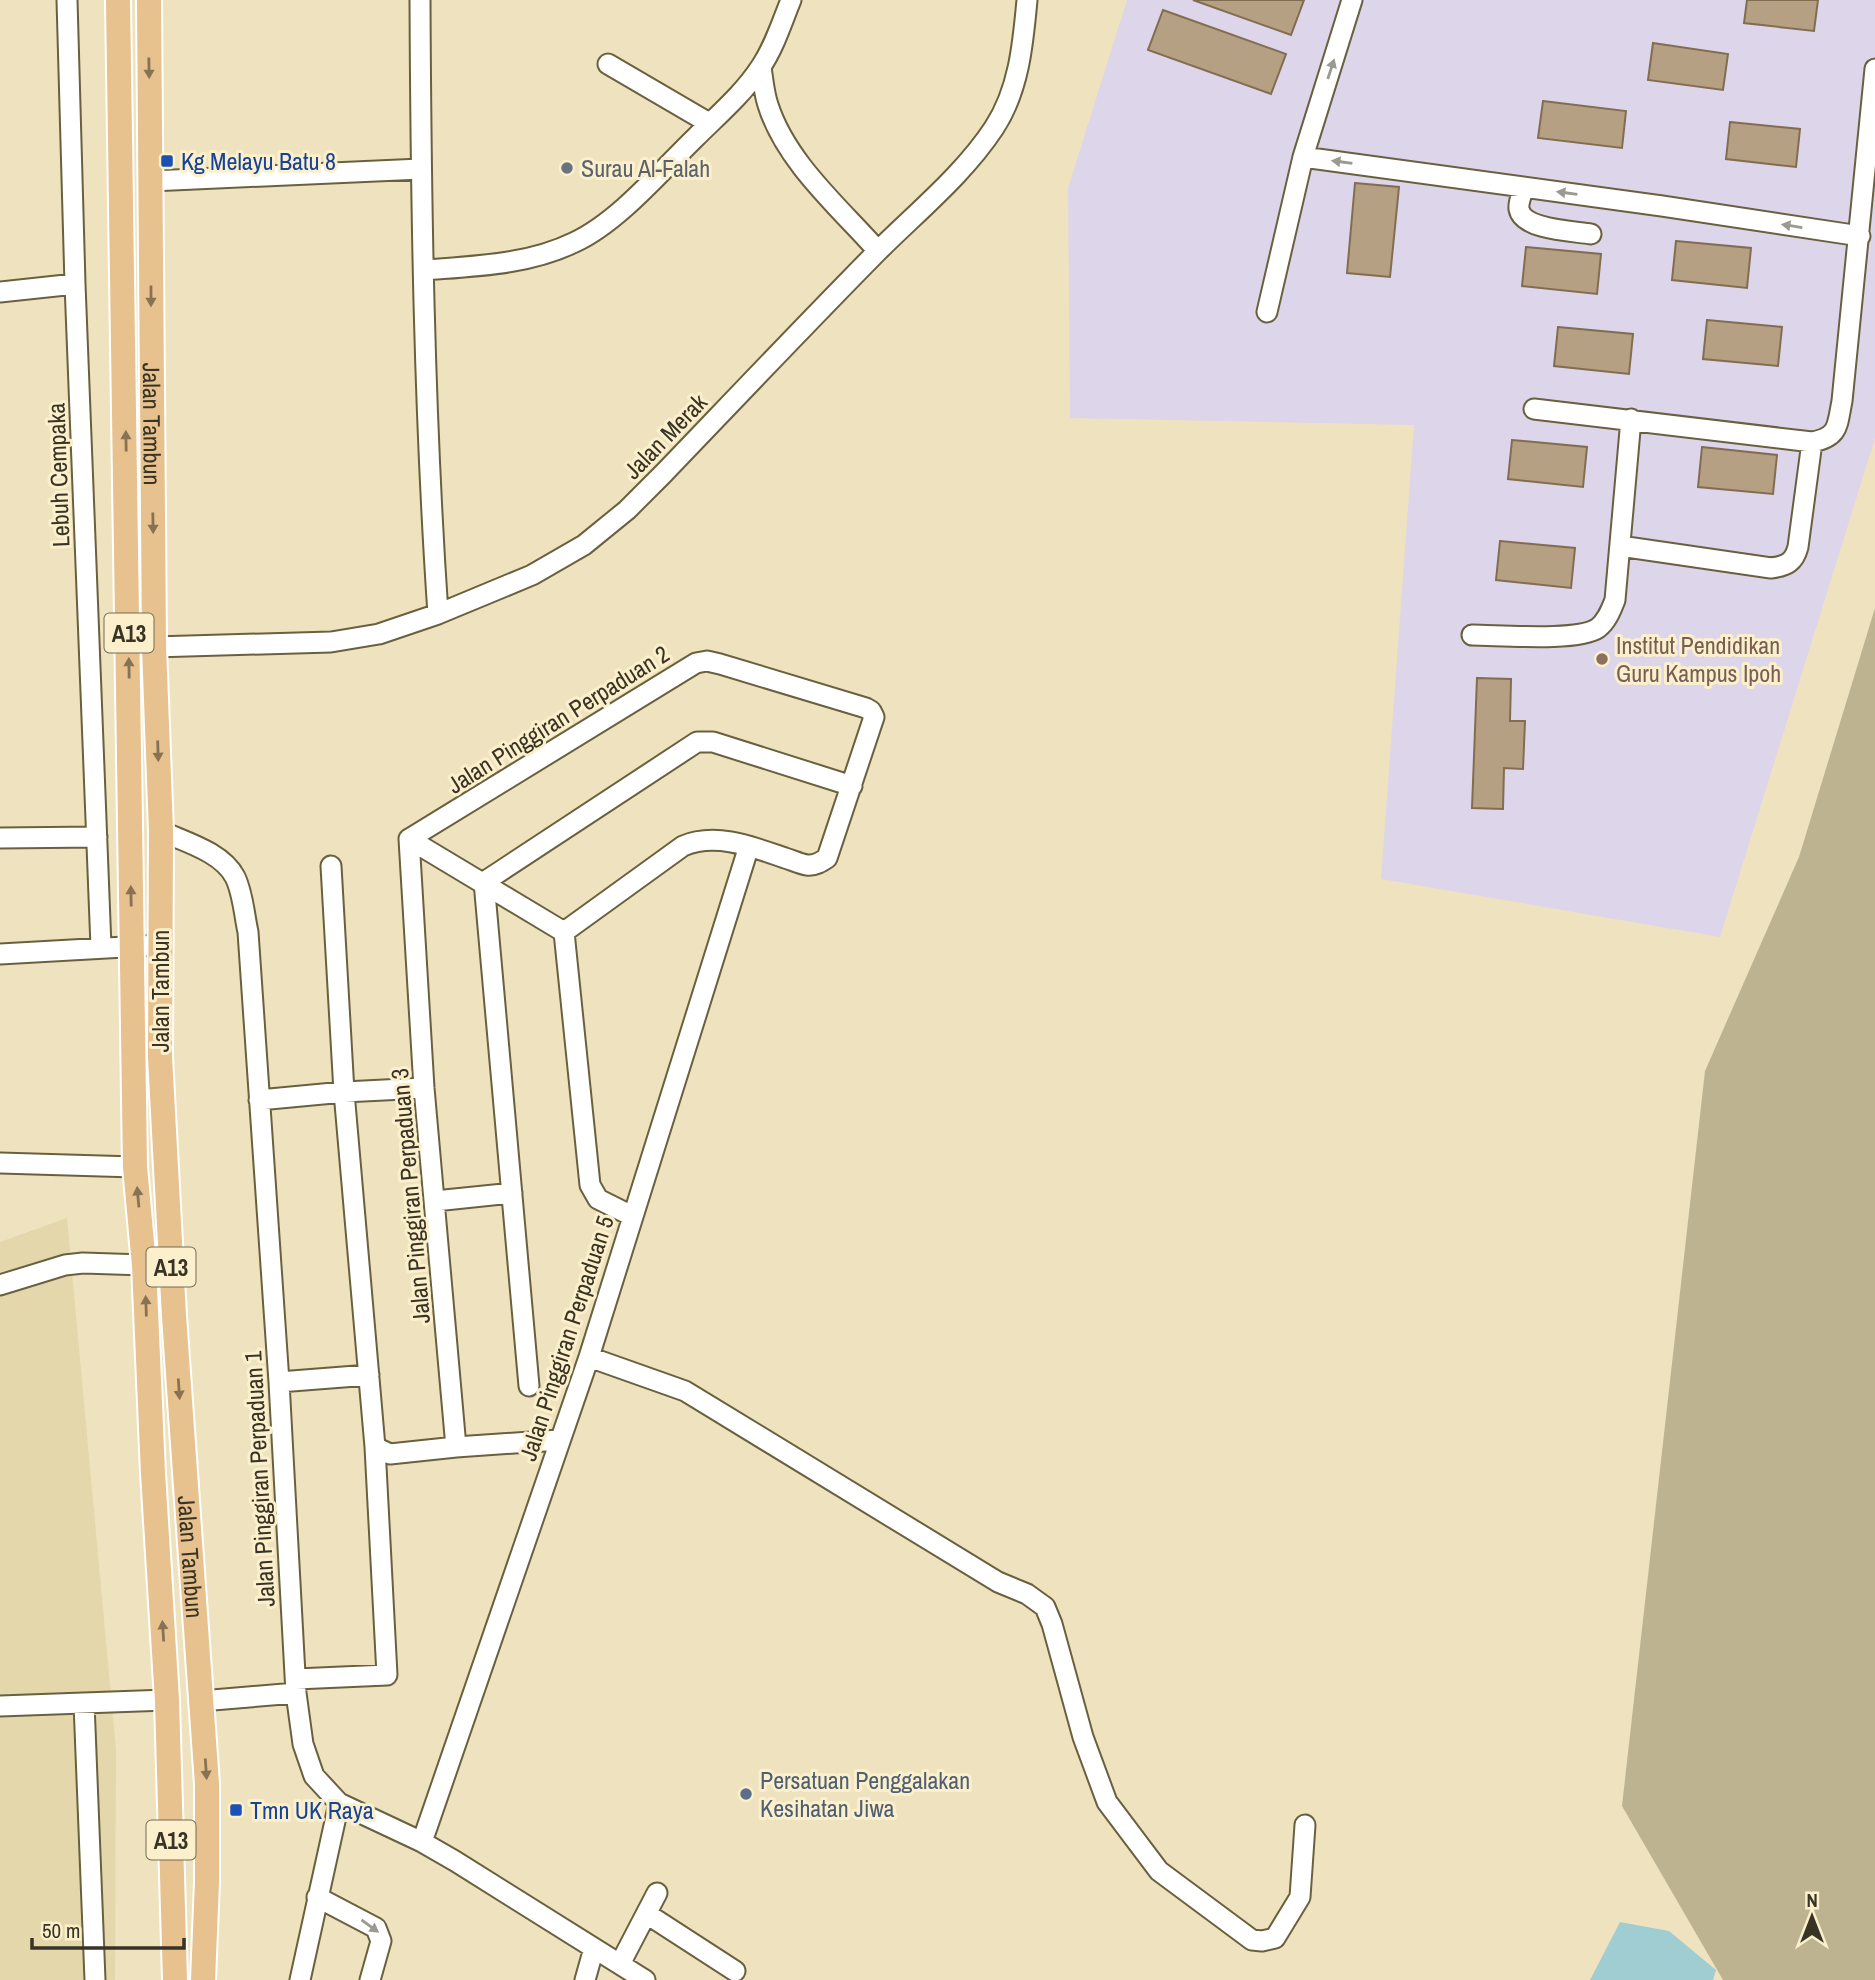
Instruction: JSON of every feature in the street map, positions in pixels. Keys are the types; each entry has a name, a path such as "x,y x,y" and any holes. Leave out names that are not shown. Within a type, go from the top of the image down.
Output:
{"main road":[{"name":"Jalan Tambun","path":"118,0 135,1167 144,1265 167,1700 175,1980"},
{"name":"Jalan Tambun","path":"149,0 154,648 161,831 162,1113 207,1784 203,1980"},
{"path":"144,1265 159,1257 164,1244 160,1139 162,1113"},
{"path":"144,1265 156,1272 160,1280 175,1337"},
{"path":"167,1700 183,1672 186,1650 183,1587 184,1470"},
{"path":"174,1907 176,1722 183,1706 201,1701"}],"street":[{"name":"Lebuh Cempaka","path":"67,0 75,284 101,947"},
{"path":"419,0 428,465 438,614"},
{"path":"424,270 500,264 547,253 576,242 629,204 761,67 791,0"},
{"name":"Jalan Merak","path":"154,648 331,642 379,634 438,614 532,575 584,545 627,510 878,251 957,174 995,126 1013,86 1022,53 1027,0"},
{"path":"1267,312 1303,157 1352,0"},
{"path":"608,64 709,123"},
{"path":"761,67 768,105 794,155 878,251"},
{"path":"1534,409 1812,442 1828,439 1836,429 1842,401 1875,69"},
{"path":"1303,157 1860,236"},
{"path":"150,181 421,169"},
{"path":"1524,187 1519,209 1522,217 1529,222 1541,227 1591,234"},
{"path":"0,292 75,284"},
{"path":"1472,635 1575,636 1599,627 1609,614 1615,600 1631,419"},
{"path":"1620,545 1771,568 1789,564 1795,558 1798,547 1812,442"},
{"name":"Jalan Pinggiran Perpaduan 2","path":"409,839 696,663 707,661 871,711 874,717 827,858 818,864 807,864 749,846 709,839 696,840 683,846 564,932"},
{"path":"484,883 696,742 713,742 852,786"},
{"name":"Jalan Pinggiran Perpaduan 1","path":"161,831 218,858 234,875 240,889 248,932 279,1382 296,1686 303,1744 314,1776 339,1803 422,1842 645,1980"},
{"path":"0,838 97,837"},
{"path":"409,839 564,932 590,1185 598,1199 632,1216"},
{"name":"Jalan Pinggiran Perpaduan 3","path":"409,839 424,1088 456,1447"},
{"name":"Jalan Pinggiran Perpaduan 5","path":"422,1842 589,1357 749,846"},
{"path":"201,1701 387,1675 375,1447 344,1092 331,866"},
{"path":"484,883 529,1386"},
{"path":"0,954 160,945"},
{"path":"259,1100 424,1088"},
{"path":"0,1163 135,1167"},
{"path":"435,1201 512,1193"},
{"path":"0,1285 65,1265 144,1265"},
{"path":"589,1357 685,1391 986,1576 1027,1594 1045,1607 1083,1738 1107,1802 1159,1871 1252,1940 1275,1938 1300,1897 1305,1825"},
{"path":"279,1382 369,1375"},
{"path":"375,1447 390,1454 559,1440"},
{"path":"0,1706 167,1700"},
{"path":"84,1703 95,1980"},
{"path":"300,1980 339,1803"},
{"path":"620,1964 657,1893"},
{"path":"317,1897 376,1928 381,1941 370,1980"},
{"path":"647,1914 735,1972"},
{"path":"585,1980 594,1948"}],"shaded area":[{"name":"Institut Pendidikan Guru Kampus Ipoh","path":"1127,0 1875,0 1875,438 1720,937 1381,879 1414,425 1070,418 1068,188"},
{"path":"1875,608 1875,1980 1723,1980 1622,1806 1705,1071 1799,857"},
{"path":"67,1218 116,1750 115,1980 0,1980 0,1242"}],"water":[{"path":"1620,1922 1669,1931 1716,1970 1713,1980 1590,1980"}],"building":[{"path":"1193,0 1304,0 1291,35"},
{"path":"1747,0 1818,0 1814,31 1744,23"},
{"path":"1163,10 1286,54 1271,94 1148,50"},
{"path":"1653,43 1728,54 1723,90 1648,80"},
{"path":"1543,101 1626,111 1622,148 1538,138"},
{"path":"1730,122 1800,129 1796,167 1726,159"},
{"path":"1355,183 1399,187 1390,277 1347,273"},
{"path":"1676,241 1751,248 1747,288 1672,280"},
{"path":"1526,247 1601,254 1597,294 1522,286"},
{"path":"1707,320 1782,327 1778,366 1703,359"},
{"path":"1558,327 1633,334 1629,374 1554,366"},
{"path":"1512,440 1587,447 1583,487 1508,479"},
{"path":"1702,447 1777,455 1773,494 1698,487"},
{"path":"1500,541 1575,548 1571,588 1496,580"},
{"path":"1477,678 1511,679 1510,721 1525,721 1523,769 1504,768 1503,809 1472,808"}],"place":[{"name":"Kg Melayu Batu 8","path":"167,161"},
{"name":"Surau Al-Falah","path":"567,168"},
{"name":"Institut Pendidikan Guru Kampus Ipoh","path":"1602,659"},
{"name":"Persatuan Penggalakan Kesihatan Jiwa","path":"746,1794"},
{"name":"Tmn UK Raya","path":"236,1810"}]}
